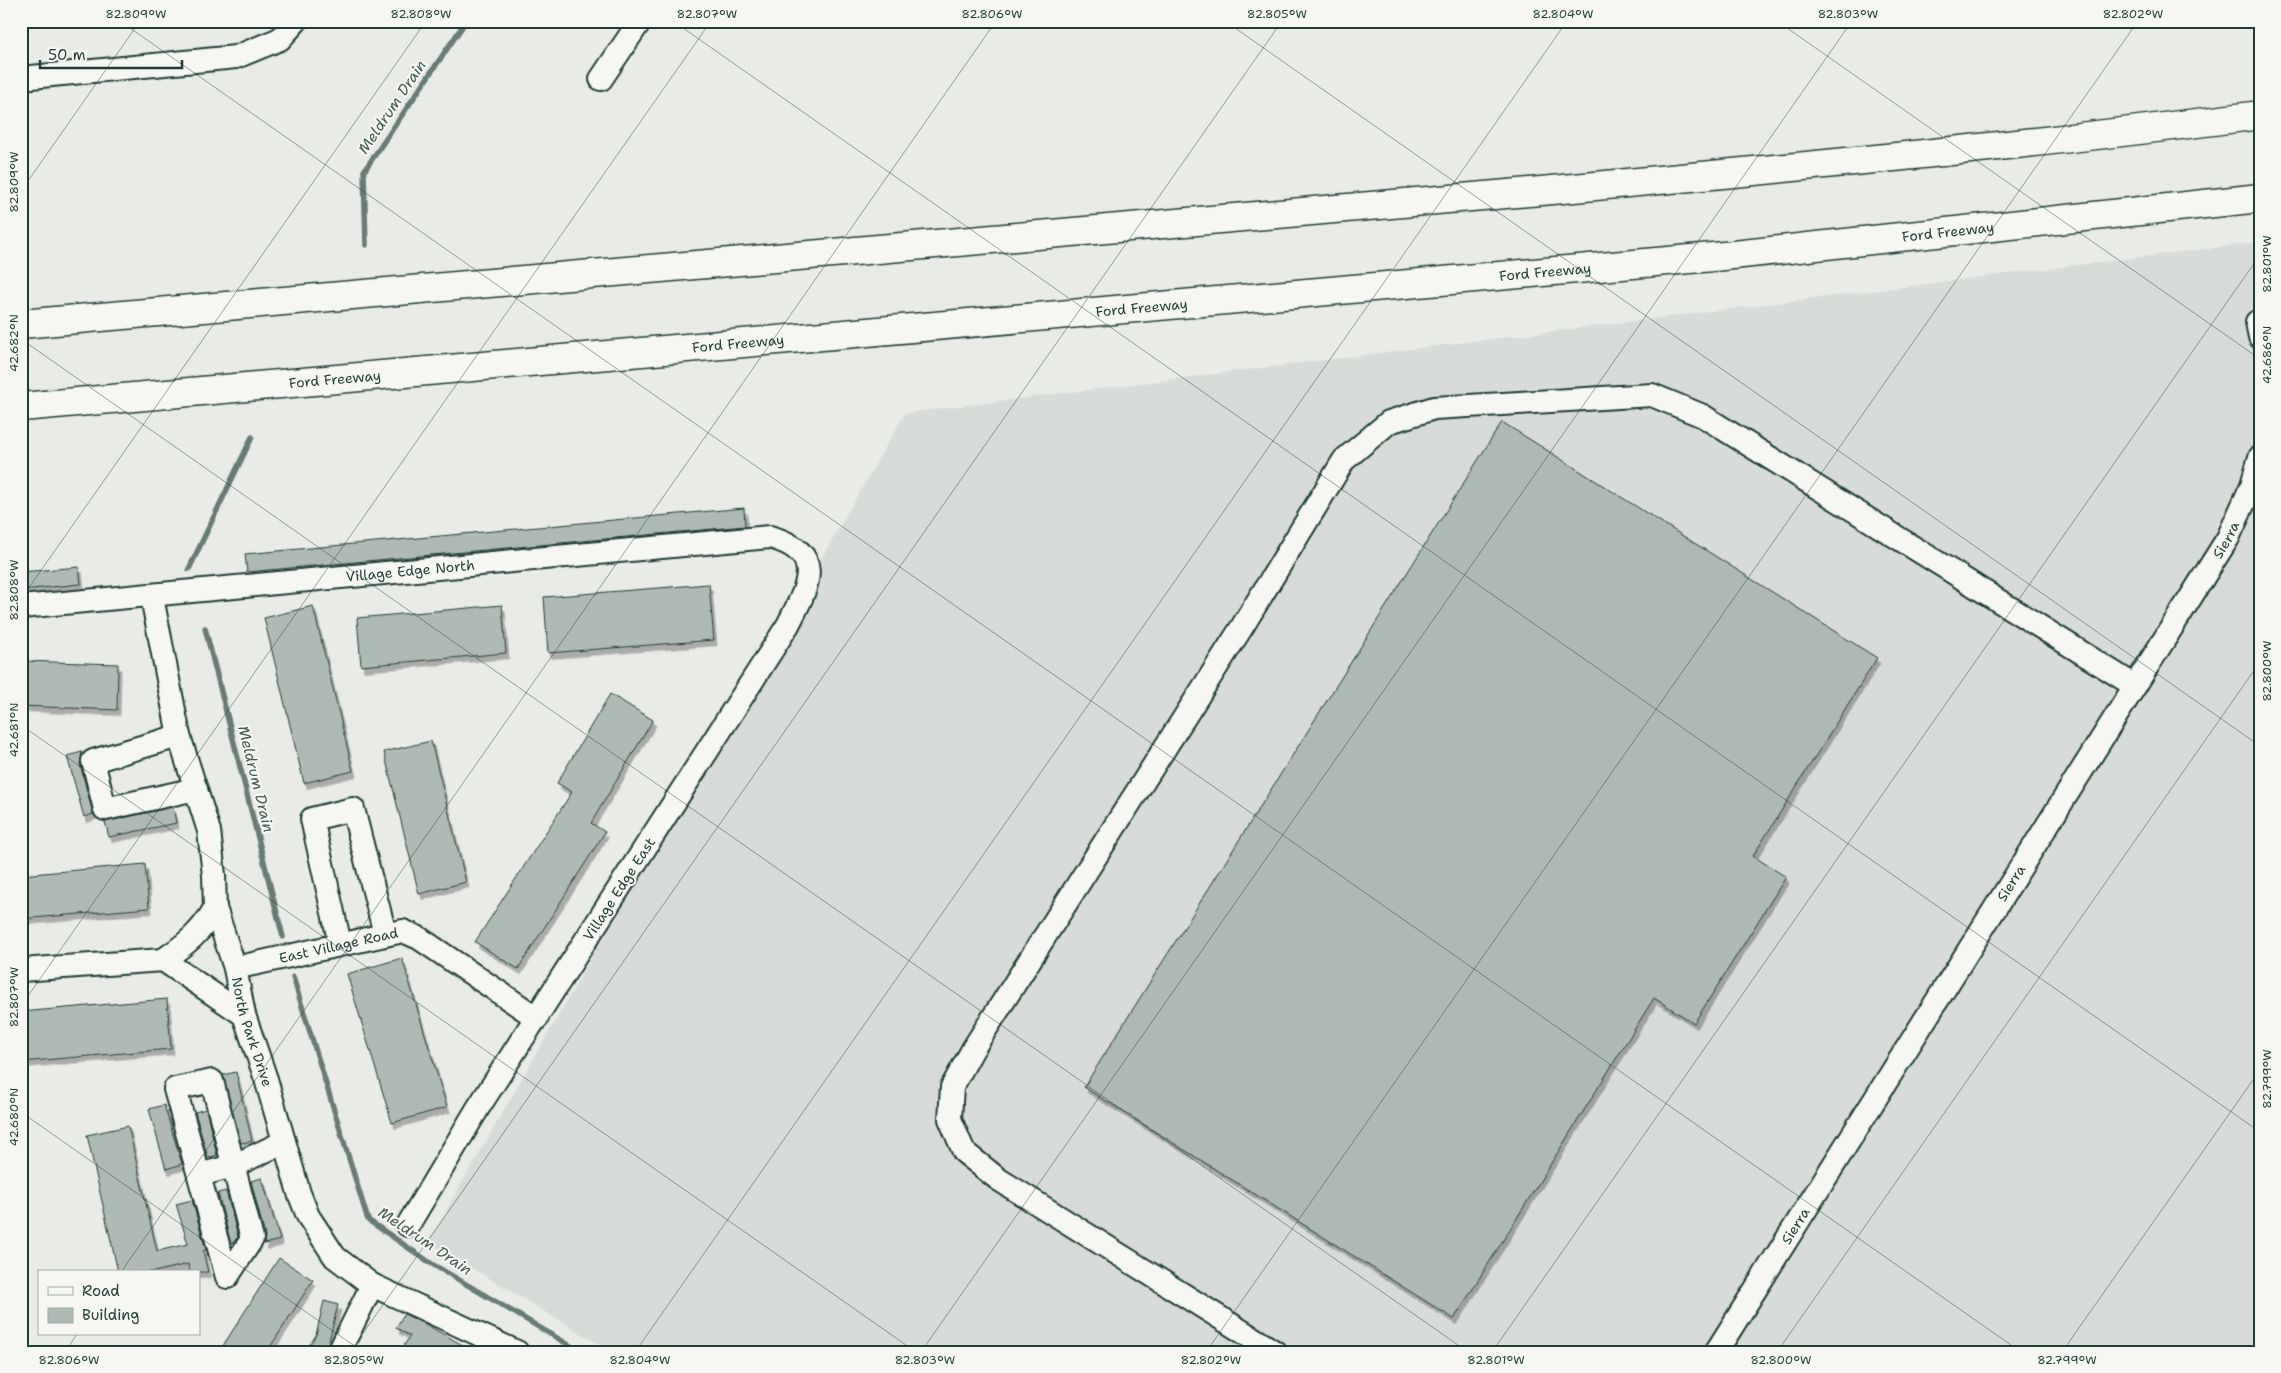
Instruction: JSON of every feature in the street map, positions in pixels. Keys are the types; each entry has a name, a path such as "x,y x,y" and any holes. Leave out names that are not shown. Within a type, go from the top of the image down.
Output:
{"highway":[{"path":"21,324 246,302 1299,214 1774,169 2260,115"},
{"name":"Ford Freeway","path":"21,407 1724,256 2260,198"}],"street":[{"path":"21,78 236,57 280,39 296,21"},
{"path":"601,79 640,21"},
{"path":"2260,322 2257,322 2260,337"},
{"path":"1275,1352 998,1179 964,1152 950,1119 952,1087 973,1048 1237,635 1344,460 1389,422 1434,408 1652,395 1703,416 2135,686"},
{"name":"Sierra","path":"1716,1352 2228,538 2252,486 2260,457"},
{"name":"Village Edge North","path":"21,607 770,537 787,542 798,550"},
{"name":"Village Edge East","path":"408,1225 478,1108 803,598 809,574 798,550"},
{"name":"North Park Drive","path":"152,596 179,736 209,831 215,908 235,968 244,1015 266,1079 299,1193 317,1233 335,1257 372,1284 517,1352"},
{"path":"179,736 93,761 105,809 196,789"},
{"path":"340,944 312,819 353,809 384,934"},
{"path":"21,970 163,960 188,944 207,923 215,908"},
{"name":"East Village Road","path":"235,968 403,931 419,938 537,1018"},
{"path":"163,960 244,1015"},
{"path":"212,1081 233,1166 252,1239 227,1277 175,1089 212,1081"},
{"path":"199,1175 233,1166 284,1142"},
{"path":"339,1352 372,1284"}],"shaded area":[{"path":"2260,242 2260,1352 612,1352 428,1242 905,413"}],"building":[{"path":"1502,422 1877,658 1753,856 1786,877 1694,1023 1654,998 1454,1319 1084,1087"},
{"path":"744,508 745,526 247,572 245,554"},
{"path":"79,567 81,584 21,590 21,572"},
{"path":"709,584 714,640 548,653 544,597"},
{"path":"502,605 506,653 361,666 357,618"},
{"path":"313,606 353,771 304,783 264,618"},
{"path":"21,661 118,664 117,710 21,706"},
{"path":"610,694 653,720 591,823 605,832 518,969 475,942 572,792 557,783"},
{"path":"431,741 466,882 419,894 384,752"},
{"path":"82,752 80,764 93,814 84,817 67,756"},
{"path":"173,807 176,823 109,837 105,822"},
{"path":"145,864 149,908 21,919 21,875"},
{"path":"402,958 447,1107 392,1123 347,974"},
{"path":"167,999 171,1049 21,1062 21,1012"},
{"path":"236,1072 252,1141 241,1143 223,1075"},
{"path":"164,1105 182,1164 166,1169 149,1109"},
{"path":"206,1109 217,1155 208,1158 195,1112"},
{"path":"128,1126 157,1251 188,1244 176,1204 192,1200 206,1250 203,1251 208,1272 190,1270 188,1264 162,1270 118,1270 87,1135"},
{"path":"262,1178 280,1240 264,1244 265,1236 251,1181"},
{"path":"226,1191 238,1237 231,1244 218,1193"},
{"path":"279,1258 313,1280 267,1352 219,1352"},
{"path":"324,1301 338,1305 326,1352 305,1352 316,1335"},
{"path":"404,1314 475,1352 400,1352 410,1336 396,1328"}],"waterway":[{"name":"Meldrum Drain","path":"366,245 364,171 466,21"},
{"name":"Meldrum Drain","path":"189,569 252,437"},
{"name":"Meldrum Drain","path":"205,628 283,937"},
{"name":"Meldrum Drain","path":"293,977 368,1220 432,1264 581,1352"}]}
